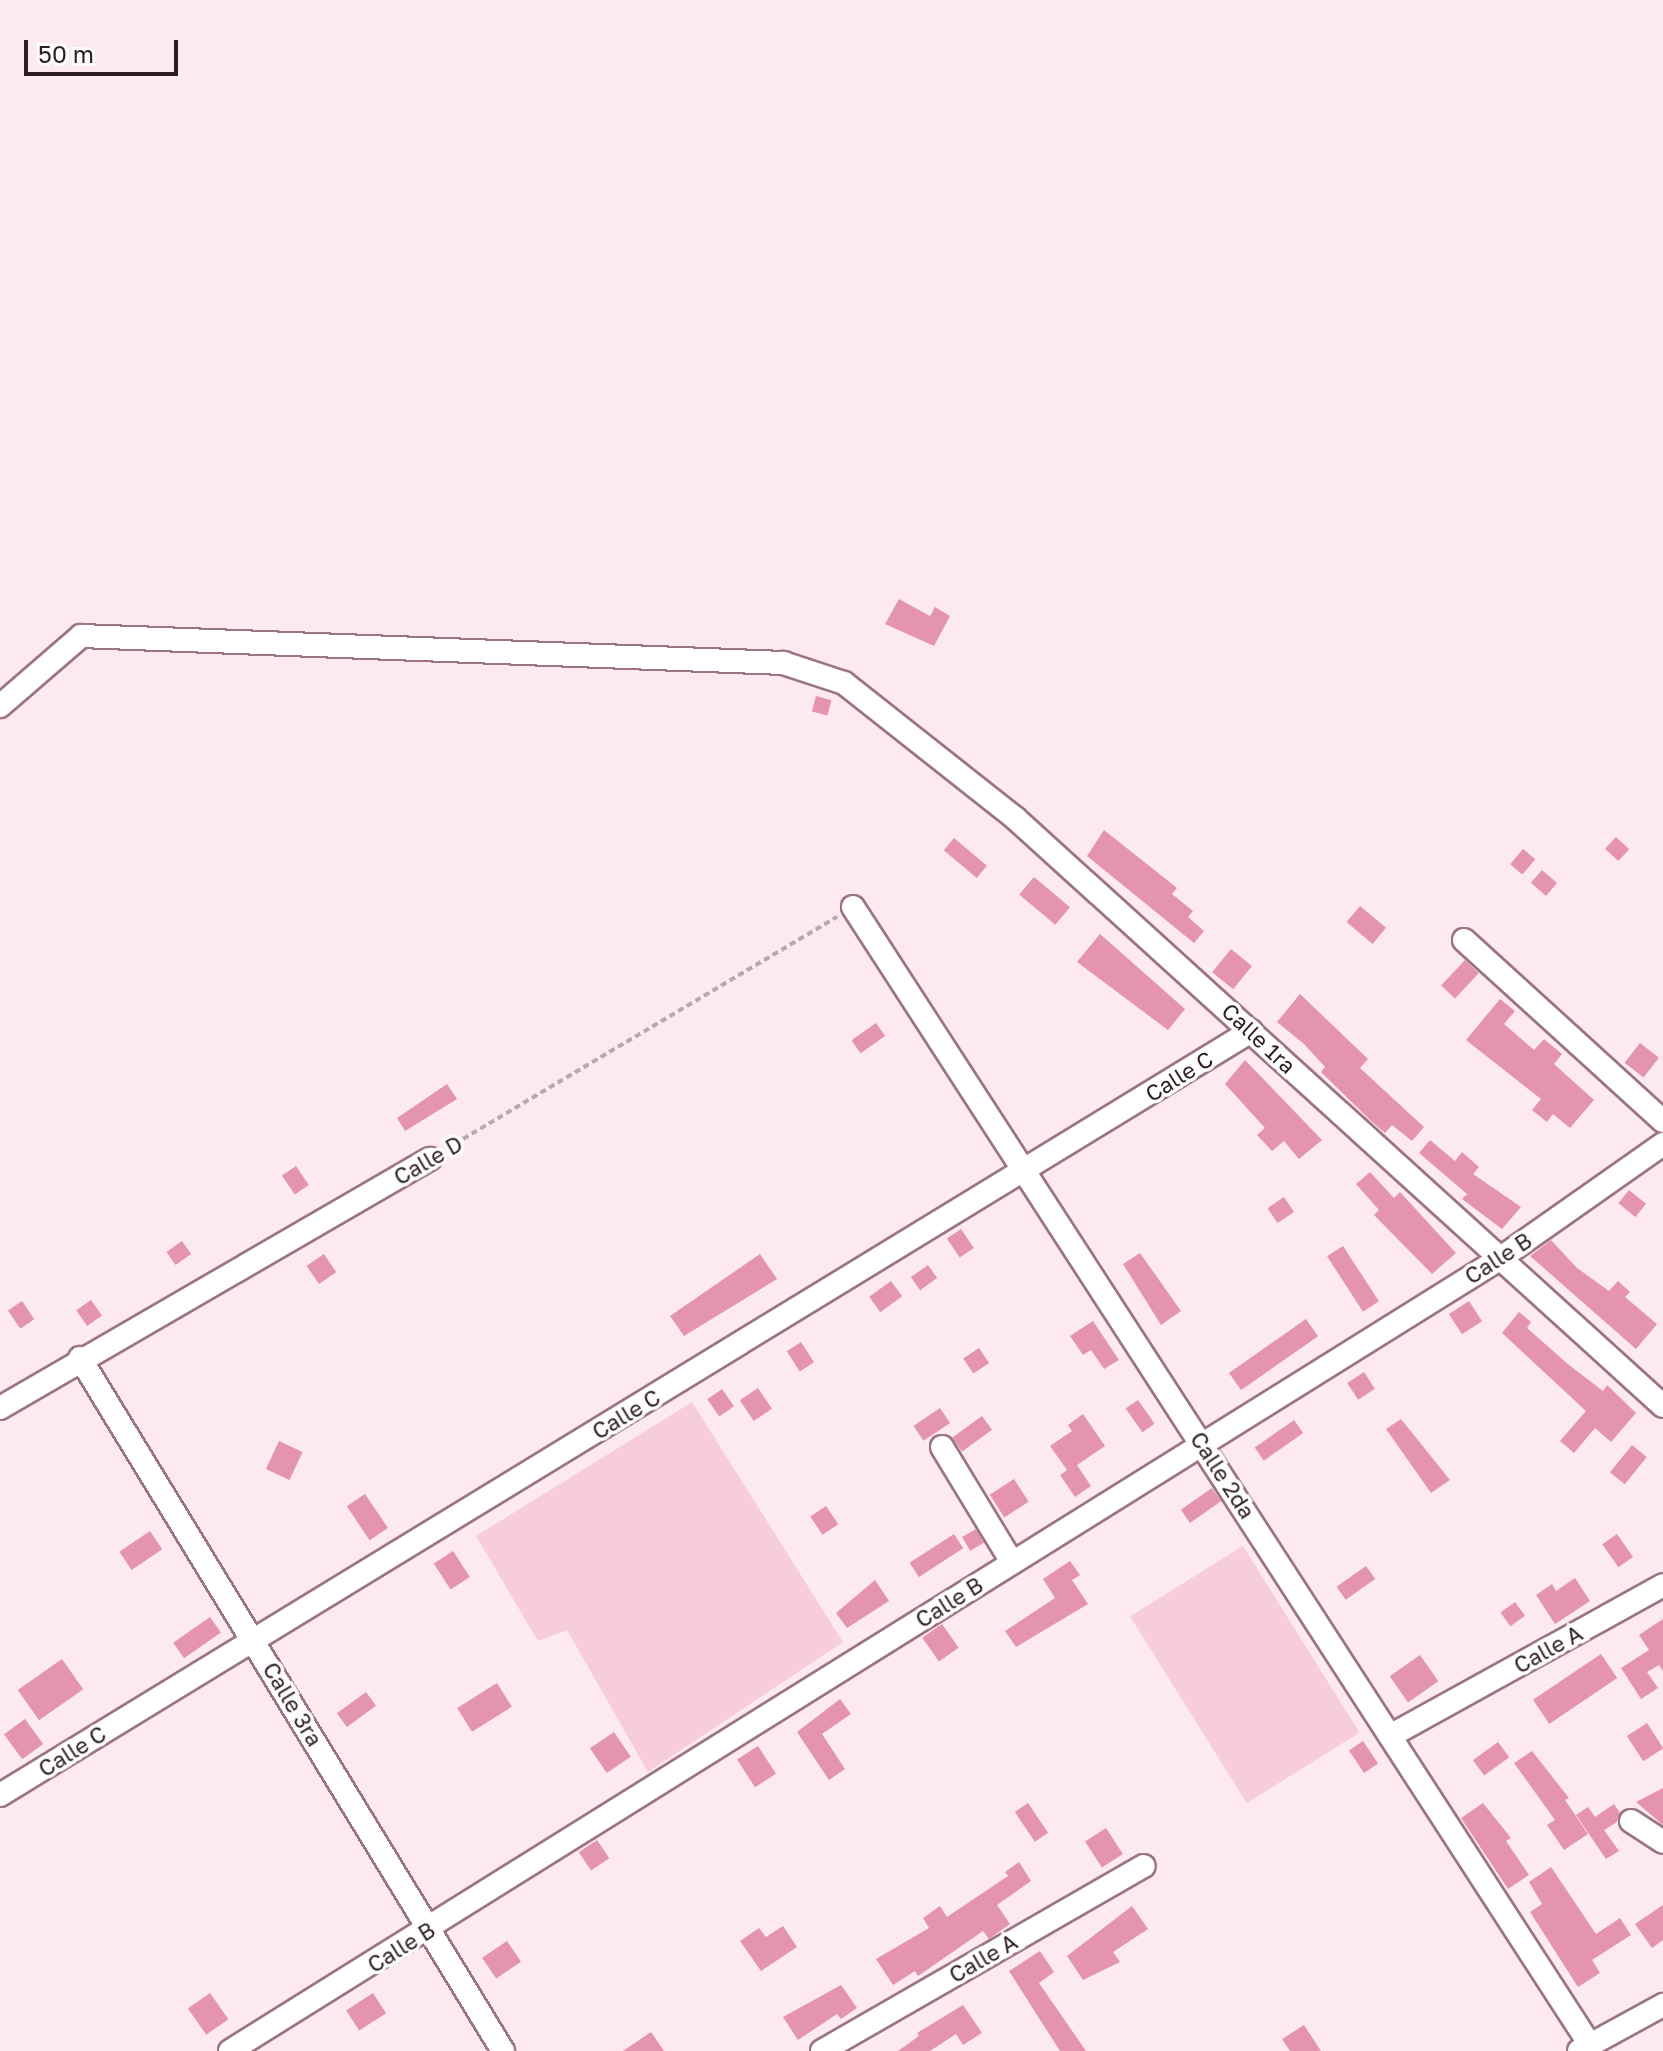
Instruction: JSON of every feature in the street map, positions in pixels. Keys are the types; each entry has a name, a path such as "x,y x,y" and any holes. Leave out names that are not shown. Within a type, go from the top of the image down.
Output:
{"street":[{"name":"Calle 1ra","path":"0,706 81,636 783,663 844,683 1015,818 1498,1260 1663,1406"},
{"name":"Calle 2da","path":"853,907 1390,1736 1584,2048"},
{"path":"1464,940 1663,1121"},
{"name":"Calle C","path":"0,1795 1025,1172 1251,1031"},
{"name":"Calle B","path":"230,2051 1498,1260 1663,1144"},
{"name":"Calle D","path":"0,1408 80,1358 430,1159"},
{"name":"Calle 3ra","path":"80,1358 254,1638 503,2051"},
{"path":"942,1447 1012,1562"},
{"name":"Calle A","path":"1390,1736 1663,1585"},
{"path":"1631,1821 1663,1842"},
{"name":"Calle A","path":"822,2051 1144,1866"},
{"path":"1584,2048 1663,2005"}],"path":[{"name":"Calle D","path":"430,1159 853,907"}],"shaded area":[{"path":"692,1402 843,1642 648,1772 567,1630 538,1641 476,1536"},
{"path":"1243,1546 1360,1733 1247,1803 1130,1616"}],"building":[{"path":"899,599 930,616 935,607 950,616 934,646 885,624"},
{"path":"816,696 831,700 827,716 812,711"},
{"path":"1104,830 1177,888 1172,894 1193,911 1188,917 1204,931 1194,943 1087,856"},
{"path":"1616,837 1629,849 1618,861 1605,849"},
{"path":"954,838 987,866 977,878 944,850"},
{"path":"1523,849 1535,859 1522,875 1510,864"},
{"path":"1542,870 1557,883 1546,896 1531,883"},
{"path":"1034,877 1070,907 1055,925 1019,895"},
{"path":"1360,906 1386,928 1373,944 1347,922"},
{"path":"1100,934 1185,1009 1168,1030 1077,962"},
{"path":"1231,949 1252,966 1233,989 1212,972"},
{"path":"1465,960 1479,973 1455,999 1441,986"},
{"path":"1300,994 1368,1059 1360,1068 1424,1127 1412,1141 1392,1125 1385,1133 1372,1122 1321,1072 1325,1067 1304,1044 1277,1022"},
{"path":"1500,999 1515,1011 1504,1024 1534,1050 1544,1039 1562,1054 1554,1064 1594,1100 1570,1128 1553,1114 1547,1122 1532,1110 1541,1099 1466,1040"},
{"path":"876,1023 885,1036 861,1053 851,1040"},
{"path":"1640,1043 1659,1058 1644,1077 1625,1063"},
{"path":"1245,1060 1322,1140 1299,1159 1284,1141 1272,1151 1257,1135 1265,1128 1225,1084"},
{"path":"447,1084 457,1099 405,1131 397,1118"},
{"path":"1430,1140 1455,1161 1462,1152 1479,1167 1473,1174 1521,1207 1502,1229 1462,1199 1467,1194 1419,1153"},
{"path":"296,1166 309,1185 295,1195 282,1176"},
{"path":"1370,1172 1394,1198 1400,1192 1456,1253 1432,1274 1374,1215 1379,1210 1356,1184"},
{"path":"1629,1190 1646,1204 1635,1217 1618,1203"},
{"path":"1284,1197 1294,1212 1277,1223 1267,1208"},
{"path":"961,1229 974,1248 960,1258 947,1239"},
{"path":"1551,1240 1577,1268 1609,1291 1618,1281 1630,1292 1625,1297 1657,1324 1636,1349 1530,1256"},
{"path":"182,1241 191,1254 176,1265 166,1252"},
{"path":"1343,1246 1379,1301 1363,1312 1327,1256"},
{"path":"1140,1253 1181,1311 1161,1325 1123,1264"},
{"path":"324,1254 336,1272 319,1284 307,1266"},
{"path":"760,1254 777,1279 684,1336 670,1316"},
{"path":"928,1265 937,1278 920,1290 911,1277"},
{"path":"891,1281 902,1296 880,1312 869,1297"},
{"path":"91,1300 102,1316 87,1326 76,1310"},
{"path":"22,1301 34,1319 20,1329 8,1311"},
{"path":"1469,1301 1482,1321 1462,1334 1449,1314"},
{"path":"1519,1312 1531,1322 1527,1328 1569,1365 1603,1391 1607,1385 1636,1413 1611,1442 1595,1428 1574,1453 1560,1441 1586,1411 1502,1333"},
{"path":"1306,1319 1318,1336 1241,1390 1229,1373"},
{"path":"1093,1321 1119,1360 1104,1369 1091,1350 1083,1355 1070,1336"},
{"path":"801,1342 814,1362 800,1371 787,1351"},
{"path":"979,1348 989,1363 973,1374 963,1359"},
{"path":"1364,1372 1375,1389 1358,1400 1347,1383"},
{"path":"758,1388 772,1409 754,1421 740,1400"},
{"path":"722,1389 734,1406 719,1417 707,1399"},
{"path":"1138,1400 1155,1424 1142,1432 1126,1409"},
{"path":"940,1408 950,1423 924,1441 913,1426"},
{"path":"1083,1414 1105,1446 1077,1465 1091,1486 1075,1497 1060,1475 1067,1470 1050,1446 1072,1431 1068,1425"},
{"path":"982,1416 992,1430 962,1452 952,1438"},
{"path":"1401,1419 1450,1480 1431,1493 1386,1429"},
{"path":"1294,1420 1303,1433 1264,1461 1255,1448"},
{"path":"279,1441 303,1452 289,1480 266,1469"},
{"path":"1632,1445 1647,1457 1625,1484 1610,1472"},
{"path":"1014,1479 1029,1502 1004,1517 990,1495"},
{"path":"1212,1488 1221,1501 1190,1523 1181,1510"},
{"path":"365,1494 388,1528 370,1540 347,1506"},
{"path":"826,1506 838,1524 823,1535 810,1517"},
{"path":"976,1529 984,1543 970,1551 962,1537"},
{"path":"150,1531 162,1549 132,1570 119,1552"},
{"path":"954,1534 963,1548 919,1577 910,1563"},
{"path":"1617,1534 1633,1557 1618,1567 1602,1544"},
{"path":"453,1551 470,1577 451,1590 434,1564"},
{"path":"1070,1561 1080,1575 1072,1580 1088,1604 1016,1647 1005,1631 1055,1598 1043,1579"},
{"path":"1366,1566 1375,1579 1346,1600 1337,1587"},
{"path":"1575,1578 1590,1601 1555,1624 1536,1595 1552,1584 1556,1591"},
{"path":"875,1580 889,1601 847,1628 836,1613"},
{"path":"1515,1602 1525,1616 1510,1626 1500,1613"},
{"path":"210,1617 221,1633 184,1658 173,1643"},
{"path":"1663,1619 1663,1671 1659,1665 1647,1672 1658,1688 1641,1699 1621,1668 1649,1650 1639,1635"},
{"path":"942,1624 959,1648 939,1662 922,1638"},
{"path":"1601,1654 1617,1678 1549,1724 1533,1700"},
{"path":"1420,1655 1438,1681 1408,1702 1390,1676"},
{"path":"62,1659 83,1689 39,1720 18,1690"},
{"path":"497,1683 512,1707 472,1732 457,1708"},
{"path":"366,1692 376,1706 347,1727 337,1713"},
{"path":"840,1699 851,1714 822,1734 845,1769 829,1780 797,1732"},
{"path":"25,1719 43,1744 22,1759 4,1734"},
{"path":"1647,1723 1663,1748 1643,1761 1627,1736"},
{"path":"614,1732 631,1757 607,1773 590,1748"},
{"path":"1363,1741 1378,1763 1364,1773 1349,1751"},
{"path":"1498,1742 1509,1757 1484,1776 1473,1760"},
{"path":"758,1746 776,1774 755,1787 737,1760"},
{"path":"1532,1751 1569,1798 1565,1800 1588,1834 1564,1850 1547,1825 1555,1820 1514,1763"},
{"path":"1663,1788 1663,1825 1636,1802"},
{"path":"1028,1803 1048,1833 1035,1842 1015,1812"},
{"path":"1483,1803 1511,1838 1506,1841 1529,1875 1508,1889 1461,1818"},
{"path":"1614,1804 1620,1813 1617,1822 1604,1830 1619,1851 1606,1859 1576,1815 1588,1807 1595,1817"},
{"path":"1106,1828 1123,1854 1102,1868 1085,1842"},
{"path":"597,1840 609,1858 591,1871 579,1852"},
{"path":"1019,1862 1031,1881 997,1905 1010,1924 989,1939 983,1931 918,1976 915,1971 893,1985 876,1959 929,1928 923,1918 940,1906 947,1917 1008,1876 1005,1872"},
{"path":"1551,1867 1596,1934 1620,1918 1631,1935 1592,1960 1600,1973 1578,1987 1530,1912 1542,1904 1529,1882"},
{"path":"1663,1905 1663,1940 1652,1948 1635,1924"},
{"path":"1132,1906 1148,1929 1113,1952 1120,1962 1083,1980 1067,1956"},
{"path":"783,1926 797,1947 761,1971 740,1941 759,1928 766,1937"},
{"path":"507,1941 521,1962 496,1979 482,1958"},
{"path":"1040,1951 1054,1972 1039,1983 1086,2051 1060,2051 1009,1971"},
{"path":"841,1985 857,2008 841,2019 837,2014 798,2040 783,2017"},
{"path":"210,1993 228,2019 206,2035 188,2008"},
{"path":"373,1993 386,2013 359,2031 346,2010"},
{"path":"963,2005 982,2033 963,2045 956,2034 930,2051 898,2051 919,2036 917,2033"},
{"path":"1304,2025 1321,2051 1290,2051 1282,2039"},
{"path":"651,2032 664,2051 623,2051"}]}
